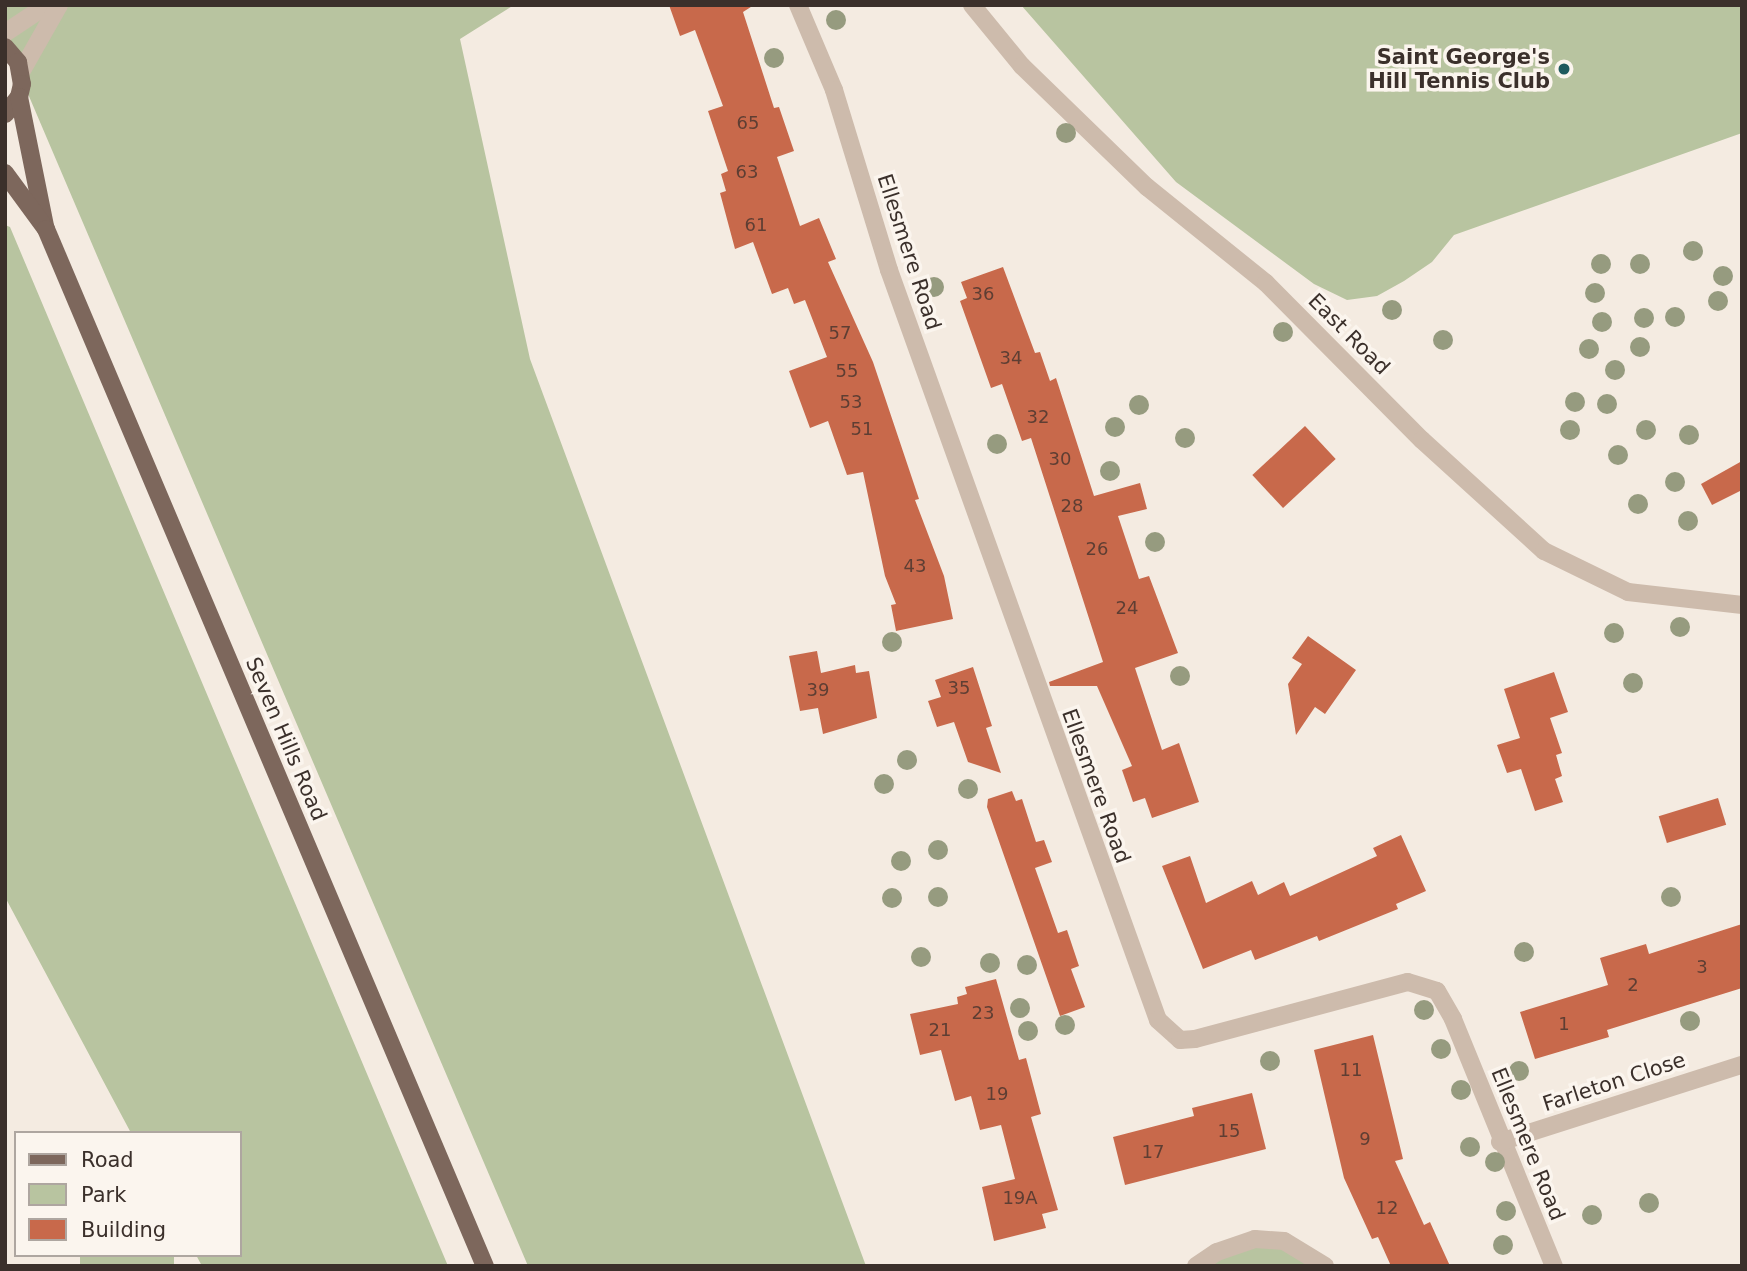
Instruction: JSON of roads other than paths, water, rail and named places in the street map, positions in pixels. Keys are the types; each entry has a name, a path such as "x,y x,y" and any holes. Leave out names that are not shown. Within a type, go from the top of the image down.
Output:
{"main road":[{"path":"5,47 21,72 19,97 46,229"},
{"path":"5,114 19,97"},
{"path":"5,173 46,229"},
{"name":"Seven Hills Road","path":"46,229 485,1266"}],"street":[{"path":"5,33 47,5"},
{"path":"21,72 59,5"},
{"name":"Ellesmere Road","path":"798,5 834,90 894,284 1158,1020 1180,1040 1195,1039 1408,982 1424,984 1437,991 1453,1019 1500,1142 1554,1266"},
{"name":"East Road","path":"972,5 1022,66 1147,187 1266,283 1422,440 1544,551 1628,592 1742,606"},
{"name":"Farleton Close","path":"1500,1142 1742,1065"},
{"path":"1196,1266 1217,1252 1255,1239 1284,1241 1325,1266"}],"place":[{"name":"Saint George's Hill Tennis Club","path":"1564,69"}]}
